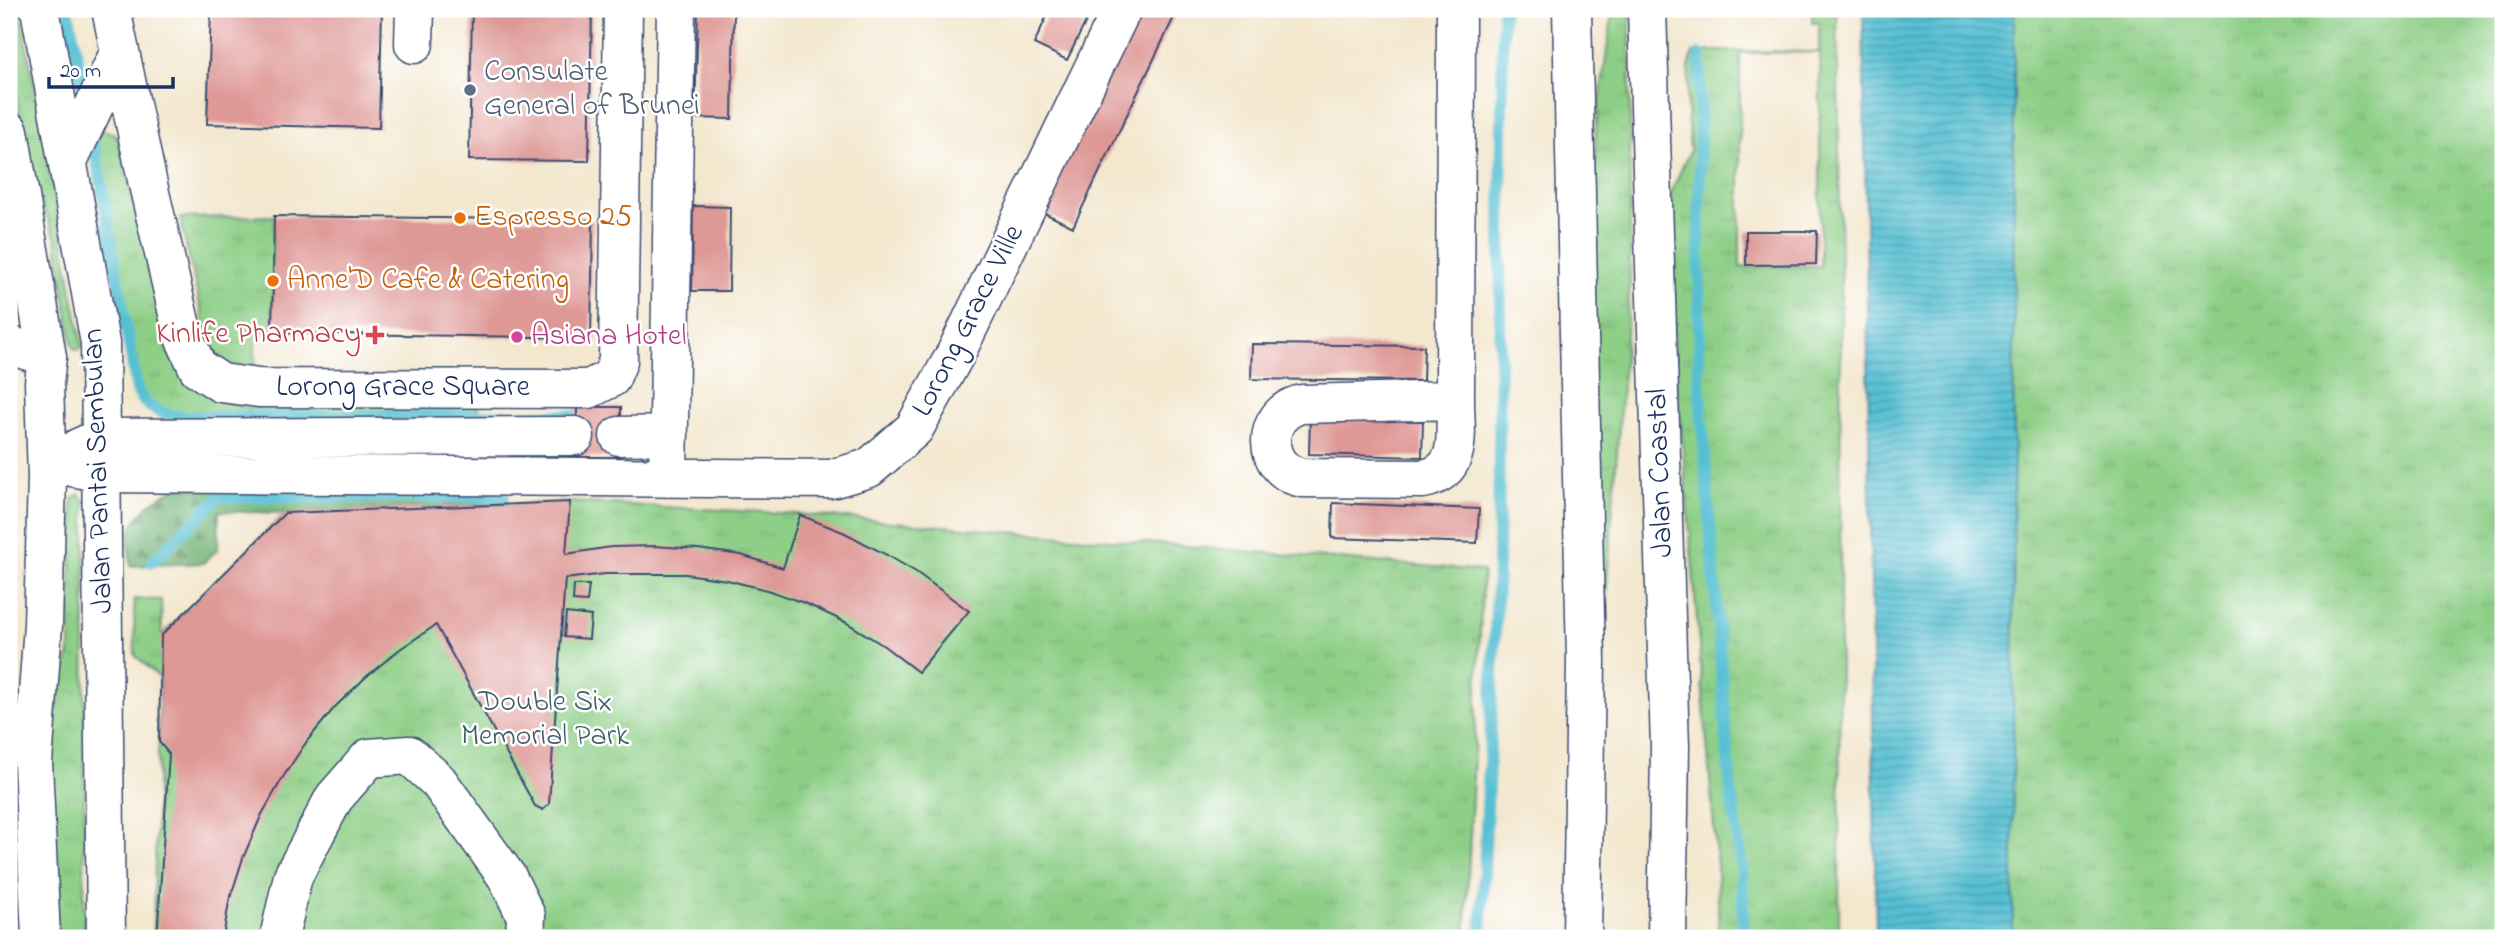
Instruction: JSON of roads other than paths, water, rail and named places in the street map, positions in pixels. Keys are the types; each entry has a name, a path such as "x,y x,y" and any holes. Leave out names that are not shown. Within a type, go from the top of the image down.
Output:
{"main road":[{"name":"Jalan Pantai Sembulan","path":"40,9 100,343 106,938"},
{"name":"Lorong Grace Square","path":"111,9 183,335 198,368 221,383 259,388 589,389 611,377 618,361 622,9"},
{"path":"668,477 677,9"},
{"name":"Lorong Grace Ville","path":"101,456 516,477 831,479 869,468 914,429 956,353 1122,9"},
{"path":"1455,400 1456,9"},
{"path":"1572,9 1586,661 1582,938"},
{"name":"Jalan Coastal","path":"1647,9 1670,747 1667,938"},
{"path":"68,161 120,51"},
{"name":"Jalan Pantai Sembulan","path":"9,131 47,357 44,383 47,462 43,625 33,763 41,938"},
{"path":"9,345 47,357"},
{"path":"620,436 669,435"},
{"path":"516,477 517,436"},
{"path":"47,462 101,456 517,436 575,436"},
{"path":"279,938 293,876 334,798 369,758 409,755 438,782 508,877 526,916 525,938"}],"water":[{"path":"1863,9 2014,9 2013,938 1876,938"}],"waterway":[{"path":"68,9 83,89"},
{"path":"1481,938 1498,567 1503,9"},
{"path":"1700,55 1699,379 1730,783 1742,868 1744,938"},
{"path":"93,137 137,390 150,407 163,413 185,417 577,415"},
{"path":"152,562 219,497 504,497"}],"place":[{"name":"Consulate General of Brunei","path":"470,90"},
{"name":"Espresso 25","path":"460,218"},
{"name":"Anne'D Cafe & Catering","path":"273,281"},
{"name":"Kinlife Pharmacy","path":"375,335"},
{"name":"Asiana Hotel","path":"517,337"}],"park label":[{"name":"Double Six Memorial Park","path":"545,720"}]}
